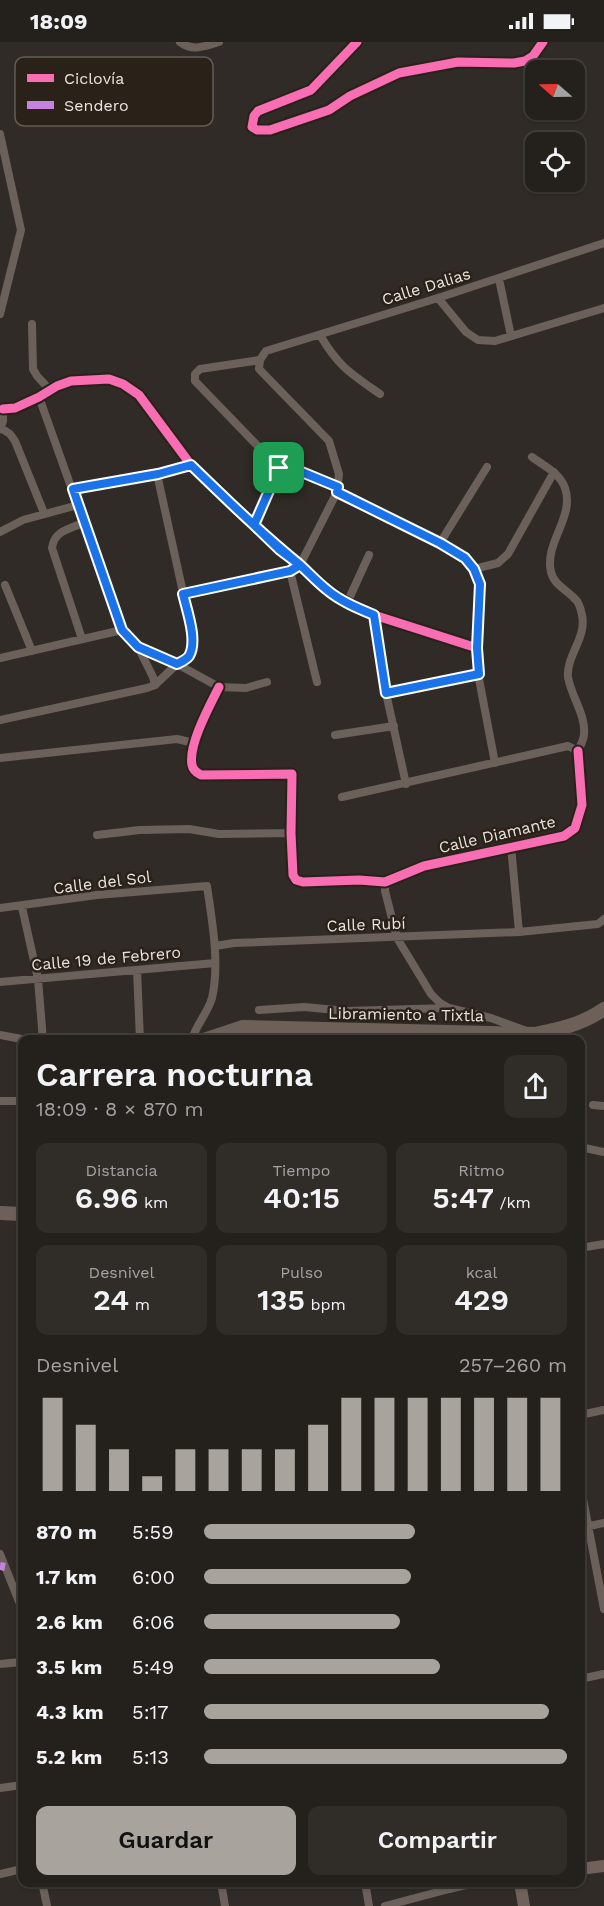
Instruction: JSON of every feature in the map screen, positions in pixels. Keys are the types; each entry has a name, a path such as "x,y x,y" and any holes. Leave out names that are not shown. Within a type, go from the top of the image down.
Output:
{"main road":[{"name":"Libramiento a Tixtla","path":"512,1035 535,1034 566,1028 593,1017 604,1009"},
{"name":"Libramiento a Tixtla","path":"215,1035 243,1027 311,1034 390,1035"},
{"path":"0,1213 18,1214"}],"street":[{"path":"180,42 189,48 219,42"},
{"path":"357,42 311,90 258,111 254,116 252,128 270,130 329,111 350,96 399,73 458,62 525,62 533,56 543,42"},
{"path":"0,134 3,159 21,230 4,280 0,314"},
{"name":"Calle Dalias","path":"260,360 266,351 499,279 604,243"},
{"path":"499,279 511,336"},
{"path":"438,298 466,332 478,340 495,341 604,308"},
{"path":"32,324 33,369 50,390"},
{"path":"320,335 332,355 345,370 380,394"},
{"path":"183,594 290,571 300,565 337,489 339,474 329,441 259,369 260,360 200,369 195,374 195,381 279,468 292,468 337,489 440,543 465,558 474,569 480,584 477,648 479,674 495,763"},
{"path":"44,513 15,441 10,434 0,429 3,421 2,407 15,408 71,381 108,379 123,384 139,395 191,465 280,550 300,565 326,590 347,603 374,615 477,648"},
{"path":"39,397 122,630 138,647 155,684"},
{"path":"474,569 498,563 508,554 554,472 532,457"},
{"path":"73,489 158,474 191,465"},
{"path":"440,543 487,467"},
{"path":"254,525 279,468"},
{"name":"Calle Diamante","path":"385,882 424,866 564,836 575,828 582,805 578,751 584,735 582,719 568,675 581,636 582,618 577,600 560,586 551,573 550,556 568,505 565,488 560,477 554,472"},
{"path":"0,720 147,688 188,658 193,638 158,474"},
{"path":"0,532 23,520 78,505"},
{"path":"82,639 52,548 53,539 59,533 83,523"},
{"path":"347,603 369,555"},
{"path":"290,571 316,682"},
{"path":"5,585 32,651"},
{"path":"374,615 386,693 406,784"},
{"path":"0,658 122,630"},
{"path":"138,647 177,664 219,687 246,688 267,682"},
{"path":"386,693 479,674"},
{"path":"219,687 194,743 192,765 196,772 201,775 292,774 291,833 293,875 296,880 303,882 358,880 385,882 385,891 397,938 431,994 449,1008"},
{"path":"335,735 393,726"},
{"path":"0,758 177,739 194,743"},
{"path":"342,797 568,746 578,751"},
{"path":"98,835 140,830 189,829 219,834 291,833"},
{"path":"511,846 519,932"},
{"name":"Calle del Sol","path":"0,908 22,907 96,895 207,886 215,946"},
{"path":"22,907 38,979 43,1035"},
{"name":"Calle Rubí","path":"215,946 234,943 519,932 598,924 604,919"},
{"path":"200,1035 198,1023 205,1014 212,997 215,946"},
{"name":"Calle 19 de Febrero","path":"0,982 215,963"},
{"path":"138,970 140,1035"},
{"path":"259,1010 304,1007 347,1011 449,1008 491,1018 535,1034"},
{"path":"0,1035 18,1038"},
{"path":"0,1101 18,1101"},
{"path":"593,1105 604,1106"},
{"path":"585,1148 604,1152"},
{"path":"585,1247 604,1244"},
{"path":"585,1414 604,1410"},
{"path":"604,1522 585,1527 604,1609"},
{"path":"0,1554 18,1599"},
{"path":"0,1664 18,1662"},
{"path":"585,1678 604,1674"},
{"path":"0,1788 18,1786"},
{"path":"585,1868 604,1866"},
{"path":"0,1874 18,1870"},
{"path":"43,1887 47,1906"},
{"path":"222,1887 225,1906"},
{"path":"365,1887 369,1906"},
{"path":"385,1906 454,1887"},
{"path":"521,1887 524,1906"}],"marked path":[{"path":"0,1566 5,1567"}],"cycle path":[{"path":"357,42 311,90 258,111 254,116 252,127 257,130 270,130 329,110 350,96 399,73 458,62 514,63 525,61 533,56 543,42"},
{"path":"3,409 15,408 71,381 109,379 123,384 139,395 191,465 326,589 347,603 374,615 477,648"},
{"path":"219,687 196,736 192,757 193,767 201,775 292,774 293,875 296,880 303,882 359,880 385,882 424,866 564,836 575,828 582,805 578,751"}],"route":[{"path":"279,468 254,525 280,550 300,565 290,571 183,594 193,638 188,658 177,664 138,647 122,630 73,489 158,474 191,465 280,550 300,565 326,590 347,603 374,615 386,693 479,674 477,648 480,584 474,569 465,558 440,543 337,492 338,487 292,468 279,468"}]}
